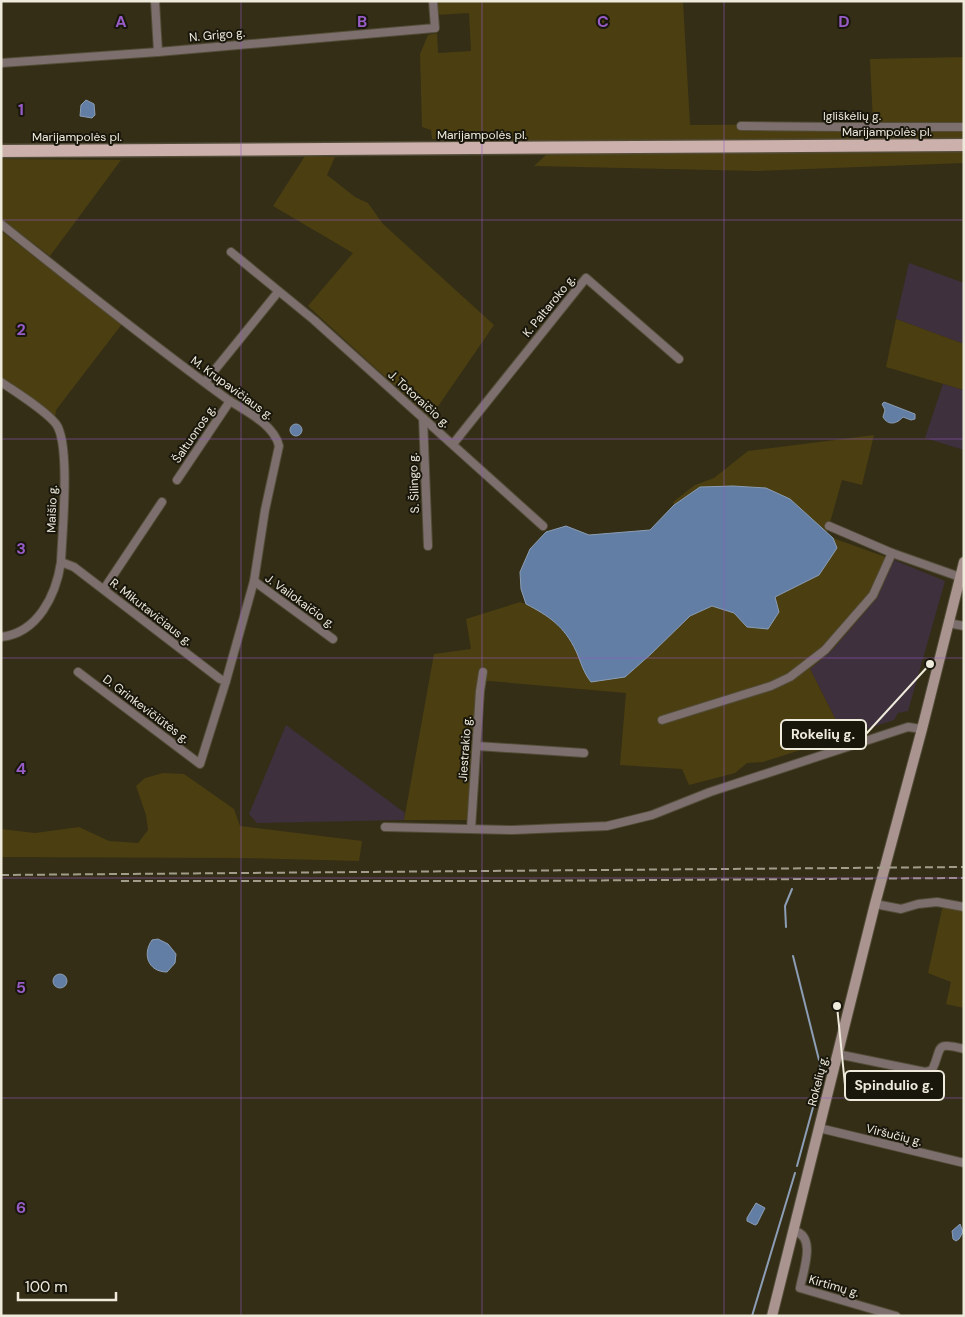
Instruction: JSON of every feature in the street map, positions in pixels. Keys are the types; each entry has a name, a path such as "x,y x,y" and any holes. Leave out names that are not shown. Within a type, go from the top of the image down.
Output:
{"main road":[{"name":"Marijampolės pl.","path":"1,152 964,145"},
{"name":"Rokelių g.","path":"772,1316 875,904 964,562"}],"street":[{"path":"155,1 158,52"},
{"name":"N. Grigo g.","path":"1,62 158,52 435,28 433,1"},
{"name":"Igliškėlių g.","path":"741,126 964,126"},
{"name":"M. Krupavičiaus g.","path":"1,224 105,307 266,426 277,437 279,446 265,510 254,581 200,764"},
{"name":"J. Totoraičio g.","path":"231,252 314,320 543,526"},
{"name":"K. Paltaroko g.","path":"452,444 586,278 679,359"},
{"path":"205,382 278,292"},
{"name":"Maišio g.","path":"1,382 53,420 58,426 62,437 65,455 59,579 54,593 44,609 22,632 1,637"},
{"name":"Šaltuonos g.","path":"177,480 230,401"},
{"name":"S. Šilingo g.","path":"423,418 428,546"},
{"path":"104,589 162,502"},
{"path":"829,526 892,553 960,577"},
{"path":"662,720 771,686 790,677 825,650 873,596 892,553"},
{"name":"R. Mikutavičiaus g.","path":"61,562 74,567 220,679 226,681"},
{"name":"J. Vailokaičio g.","path":"254,581 333,639"},
{"path":"948,623 964,626"},
{"name":"D. Grinkevičiūtės g.","path":"78,672 200,764"},
{"name":"Jiestrakio g.","path":"471,828 480,691 483,672"},
{"path":"385,827 513,830 607,826 652,815 710,792 908,727 922,729"},
{"path":"477,746 584,753"},
{"path":"875,904 901,909 918,904 937,902 964,907"},
{"path":"837,1054 925,1072 932,1070 938,1049 943,1046 964,1049"},
{"name":"Viršučių g.","path":"820,1128 964,1163"},
{"name":"Kirtimų g.","path":"794,1230 801,1232 806,1239 808,1248 800,1288 896,1316"}],"shaded area":[{"path":"436,1 683,1 690,125 816,124 818,131 964,130 964,139 566,141 432,139 431,130 422,127 420,54 428,35 437,33 438,53 471,51 469,13 436,15"},
{"path":"964,57 964,123 873,123 870,59"},
{"path":"964,151 964,163 758,171 534,166 547,154"},
{"path":"305,156 335,157 327,175 355,197 368,203 383,224 494,325 430,418 308,306 353,253 273,206"},
{"path":"1,159 121,160 50,256 1,218"},
{"path":"1,231 122,324 56,410 55,418 1,378"},
{"path":"909,263 964,283 964,344 896,319"},
{"path":"896,319 964,344 964,390 886,367"},
{"path":"943,384 964,390 964,450 925,438"},
{"path":"874,435 862,485 842,480 827,533 790,499 766,488 700,487 674,505 673,502 695,485 714,478 748,451"},
{"path":"833,538 894,560 877,598 833,649 810,669 844,736 763,762 747,763 735,773 689,785 682,769 620,765 626,693 478,680 468,820 404,820 434,654 471,649 466,619 520,602 529,606 552,620 565,634 591,682 602,680 690,616 713,606 734,613 748,627 774,597 793,588 836,548"},
{"path":"894,560 945,581 908,711 898,713 894,720 844,736 810,669 833,649 877,598"},
{"path":"286,725 405,813 404,820 257,823 249,814"},
{"path":"163,773 184,774 234,809 240,826 362,841 359,861 242,858 1,857 1,829 35,833 79,827 109,841 138,843 148,830 146,815 136,786 145,778"},
{"path":"943,905 964,910 964,1008 946,1004 951,982 928,973"}],"water":[{"path":"86,100 94,104 95,115 92,118 80,116 81,105"},
{"path":"884,402 915,414 915,419 911,420 903,417 895,422 887,422 883,417 885,410 882,404"},
{"path":"296,424 302,430 296,436 290,430"},
{"path":"700,487 766,488 790,499 833,538 837,548 819,575 775,597 779,612 768,629 747,627 734,613 712,606 690,616 625,677 591,682 571,642 561,628 542,613 526,604 521,589 520,572 530,549 546,532 566,526 589,535 650,530 674,505"},
{"path":"158,939 168,944 176,954 175,963 167,972 160,971 151,966 147,956 152,940"},
{"path":"60,974 65,976 67,981 65,986 60,988 55,986 53,981 55,976"},
{"path":"756,1203 765,1208 755,1225 747,1221 747,1218"},
{"path":"960,1224 963,1232 956,1241 953,1239 952,1231"}],"waterway":[{"path":"786,927 785,906 792,889"},
{"path":"793,956 819,1060"},
{"path":"797,1166 818,1089 820,1066"},
{"path":"752,1316 795,1173"}],"railway":[{"path":"1,875 964,867"},
{"path":"121,881 964,878"}],"place":[{"name":"Rokelių g.","path":"930,664"},
{"name":"Spindulio g.","path":"837,1006"}]}
